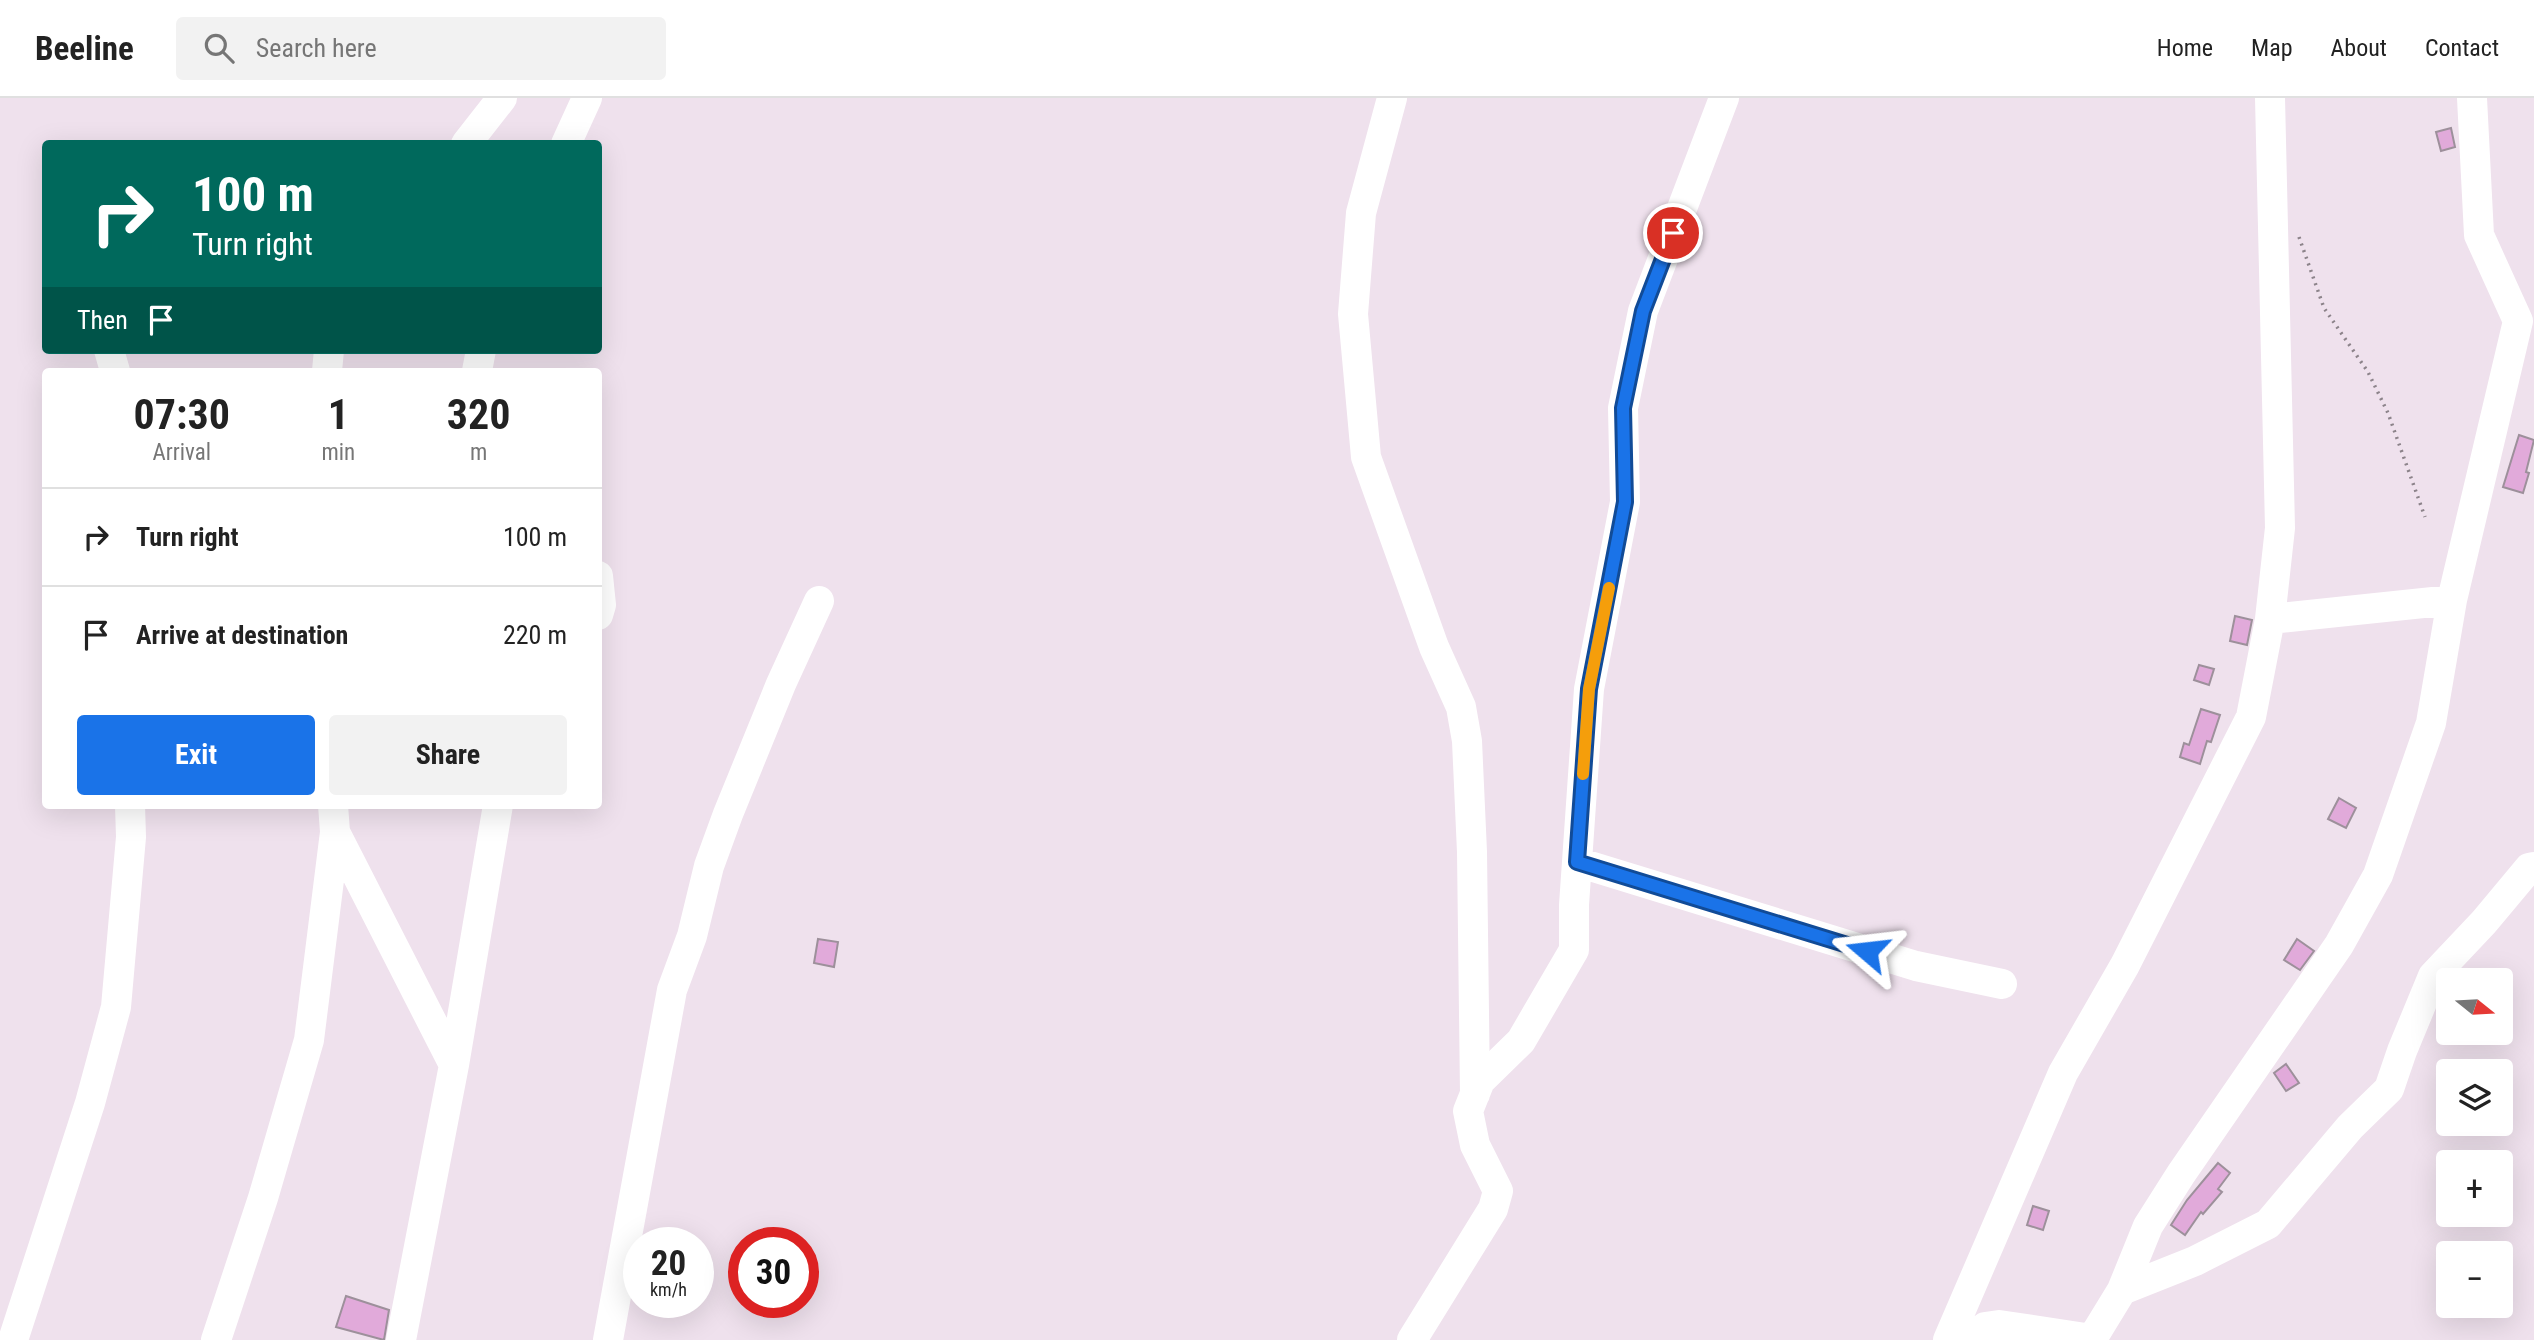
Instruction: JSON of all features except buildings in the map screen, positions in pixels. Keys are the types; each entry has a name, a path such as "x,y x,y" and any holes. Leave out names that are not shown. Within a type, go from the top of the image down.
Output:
{"street":[{"path":"469,140 502,98"},
{"path":"568,140 587,98"},
{"path":"1392,98 1361,213 1353,314 1366,457 1434,647 1461,707 1467,741 1472,852 1475,1094"},
{"path":"1412,1340 1493,1209 1498,1191 1475,1145 1468,1111 1480,1081 1521,1041 1574,950 1589,689 1625,502 1623,408 1643,311 1724,98"},
{"path":"1948,1340 2063,1073 2124,965 2251,717 2270,619 2280,528 2270,98"},
{"path":"1973,1340 1985,1327 1999,1325 2093,1340 2122,1290 2148,1226 2339,945 2378,875 2431,723 2452,600 2526,313 2479,235 2472,98"},
{"path":"2270,619 2452,600"},
{"path":"608,1340 672,989 692,936 709,866 723,827 781,684 819,601"},
{"path":"13,1340 90,1103 116,1007 131,837 130,809"},
{"path":"401,1340 454,1065 497,809"},
{"path":"334,818 454,1065"},
{"path":"216,1340 263,1198 309,1040 334,818"},
{"path":"1577,862 1916,966 2002,984"},
{"path":"2122,1290 2195,1261 2268,1224 2350,1127 2389,1089 2433,976 2484,922 2529,868 2534,867"}],"path":[{"path":"2298,236 2324,308 2368,372 2388,413 2425,517"}],"slow traffic":[{"path":"1583,774 1589,689 1609,588"}],"route":[{"path":"1673,233 1643,311 1623,408 1625,502 1589,689 1577,862 1867,951"}]}
